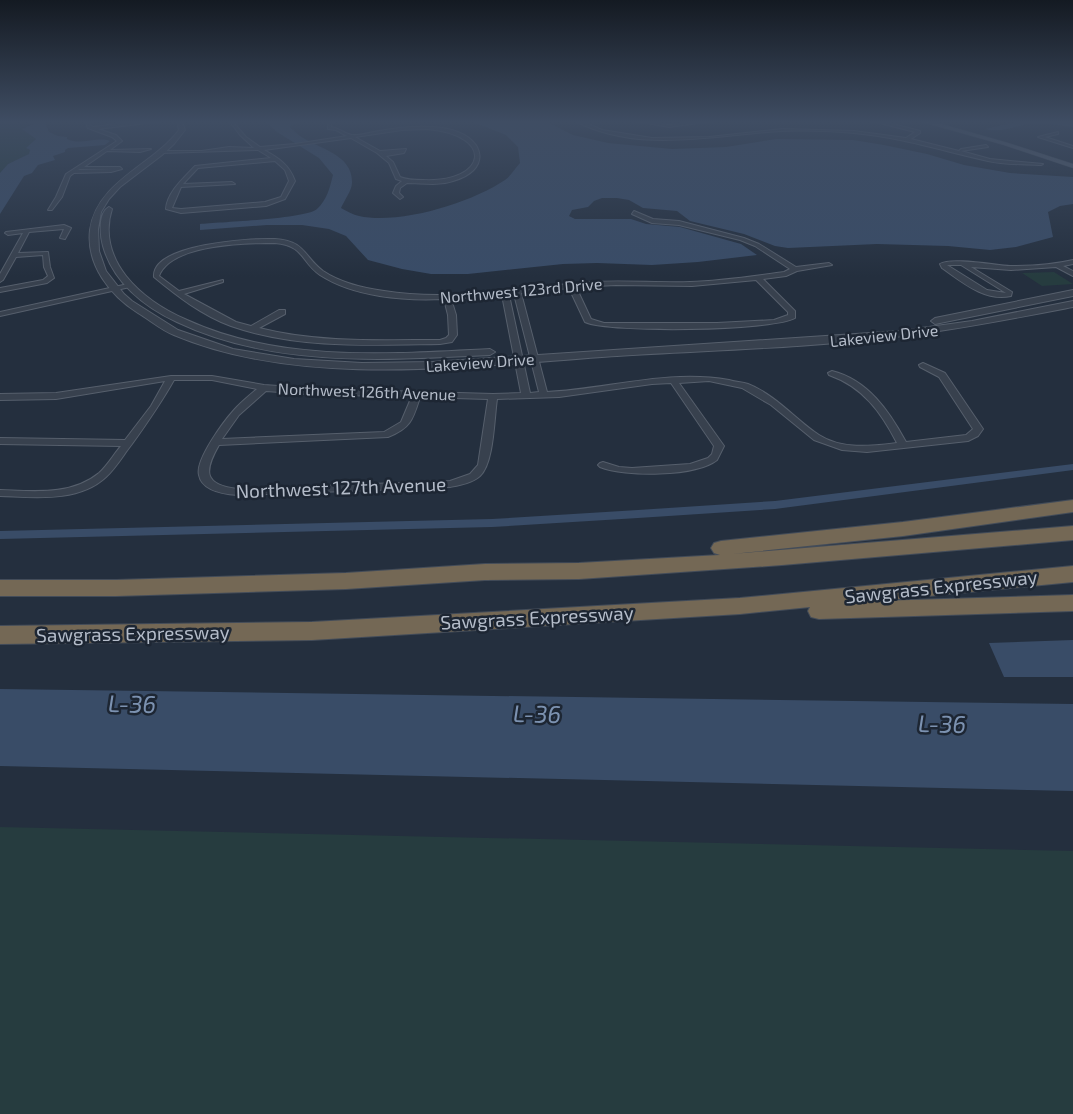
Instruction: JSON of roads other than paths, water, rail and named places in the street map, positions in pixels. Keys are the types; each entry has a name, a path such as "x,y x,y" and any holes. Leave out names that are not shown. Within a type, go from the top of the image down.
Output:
{"highway":[{"path":"0,588 116,588 346,581 485,572 848,535 1073,506"},
{"path":"485,572 579,571 684,566 1073,533"},
{"name":"Sawgrass Expressway","path":"0,635 312,631 740,606 1073,574"},
{"path":"740,606 784,611 1073,603"}],"street":[{"path":"50,209 55,205 63,190 65,179 71,173"},
{"name":"Lakeview Drive","path":"136,173 117,186 99,211 94,227 97,263 110,286 149,319 189,339 224,349 268,358 346,366 415,366 518,355 918,332 978,323 1073,304"},
{"name":"Lakeview Drive","path":"140,173 126,186 108,212 104,234 105,244 126,282 158,308 187,325 205,332 257,346 331,354 413,356 518,355"},
{"path":"190,173 179,186 169,205 169,209 179,214 273,202 282,198 292,181 290,173"},
{"path":"396,173 398,178 406,181 441,181 458,178 465,173"},
{"path":"400,197 396,193 397,187 406,181"},
{"path":"179,186 232,184"},
{"path":"634,213 652,221 679,223 742,239 757,245 795,269"},
{"path":"8,233 68,228 63,238"},
{"path":"0,280 27,231"},
{"name":"Northwest 123rd Drive","path":"178,294 156,276 156,270 161,263 170,257 202,247 261,242 297,245 306,254 311,263 322,273 337,281 360,289 387,294 448,298 616,283 693,284 758,278 786,274 795,269 829,265"},
{"path":"0,290 45,282 52,277 47,267 46,253 14,255"},
{"path":"963,264 1009,292 1009,295 992,295 944,268 943,264 963,264 1014,267 1071,264"},
{"path":"1056,266 1073,274"},
{"path":"571,286 588,320 594,324 693,327 778,321 792,316 791,311 758,278"},
{"path":"178,294 221,281"},
{"path":"0,314 126,282"},
{"path":"0,307 110,286"},
{"path":"517,292 544,395"},
{"path":"505,293 526,396"},
{"name":"Lakeview Drive","path":"764,340 934,321 1073,293"},
{"path":"178,294 233,324 281,336 355,343 413,344 448,340 453,335 452,315 448,298"},
{"path":"252,329 282,312"},
{"path":"189,339 205,332"},
{"path":"832,373 852,380 880,406 903,445 968,438 975,434 978,429 974,420 942,375 923,366"},
{"path":"0,493 60,494 84,486 103,475 155,407 170,378"},
{"name":"Northwest 126th Avenue","path":"0,397 66,395 170,378 212,378 264,388 493,397 544,395 626,384 709,379 735,383 759,393 807,432 828,443 855,449 903,445"},
{"path":"602,465 612,469 627,471 698,466 714,459 719,446 673,380"},
{"path":"217,442 236,412 264,388"},
{"path":"217,442 385,435 403,427 408,421 418,394"},
{"name":"Northwest 127th Avenue","path":"217,442 204,464 203,473 209,483 226,490 238,492 463,482 480,471 493,397"},
{"path":"0,442 127,443"}],"water":[{"path":"0,173 32,173 24,176 0,214"},
{"path":"331,173 351,173 352,186 341,208 352,214 375,218 414,215 454,204 491,189 505,180 512,173 1010,173 1073,177 1073,204 1060,206 1048,212 1053,237 1016,247 990,250 948,246 877,244 788,248 775,246 744,234 690,221 677,211 643,208 629,200 602,198 594,201 588,207 572,210 569,216 575,219 631,219 646,224 680,227 741,244 757,255 652,265 563,264 468,274 431,274 368,260 346,236 329,229 302,225 267,225 200,230 200,224 280,218 310,212 317,209 323,202 333,175"},
{"path":"1073,640 1073,677 1004,677 989,643"},
{"name":"L-36","path":"0,689 1073,704 1073,791 0,766"}],"waterway":[{"path":"0,535 492,523 638,514 775,505 1073,467"}]}
